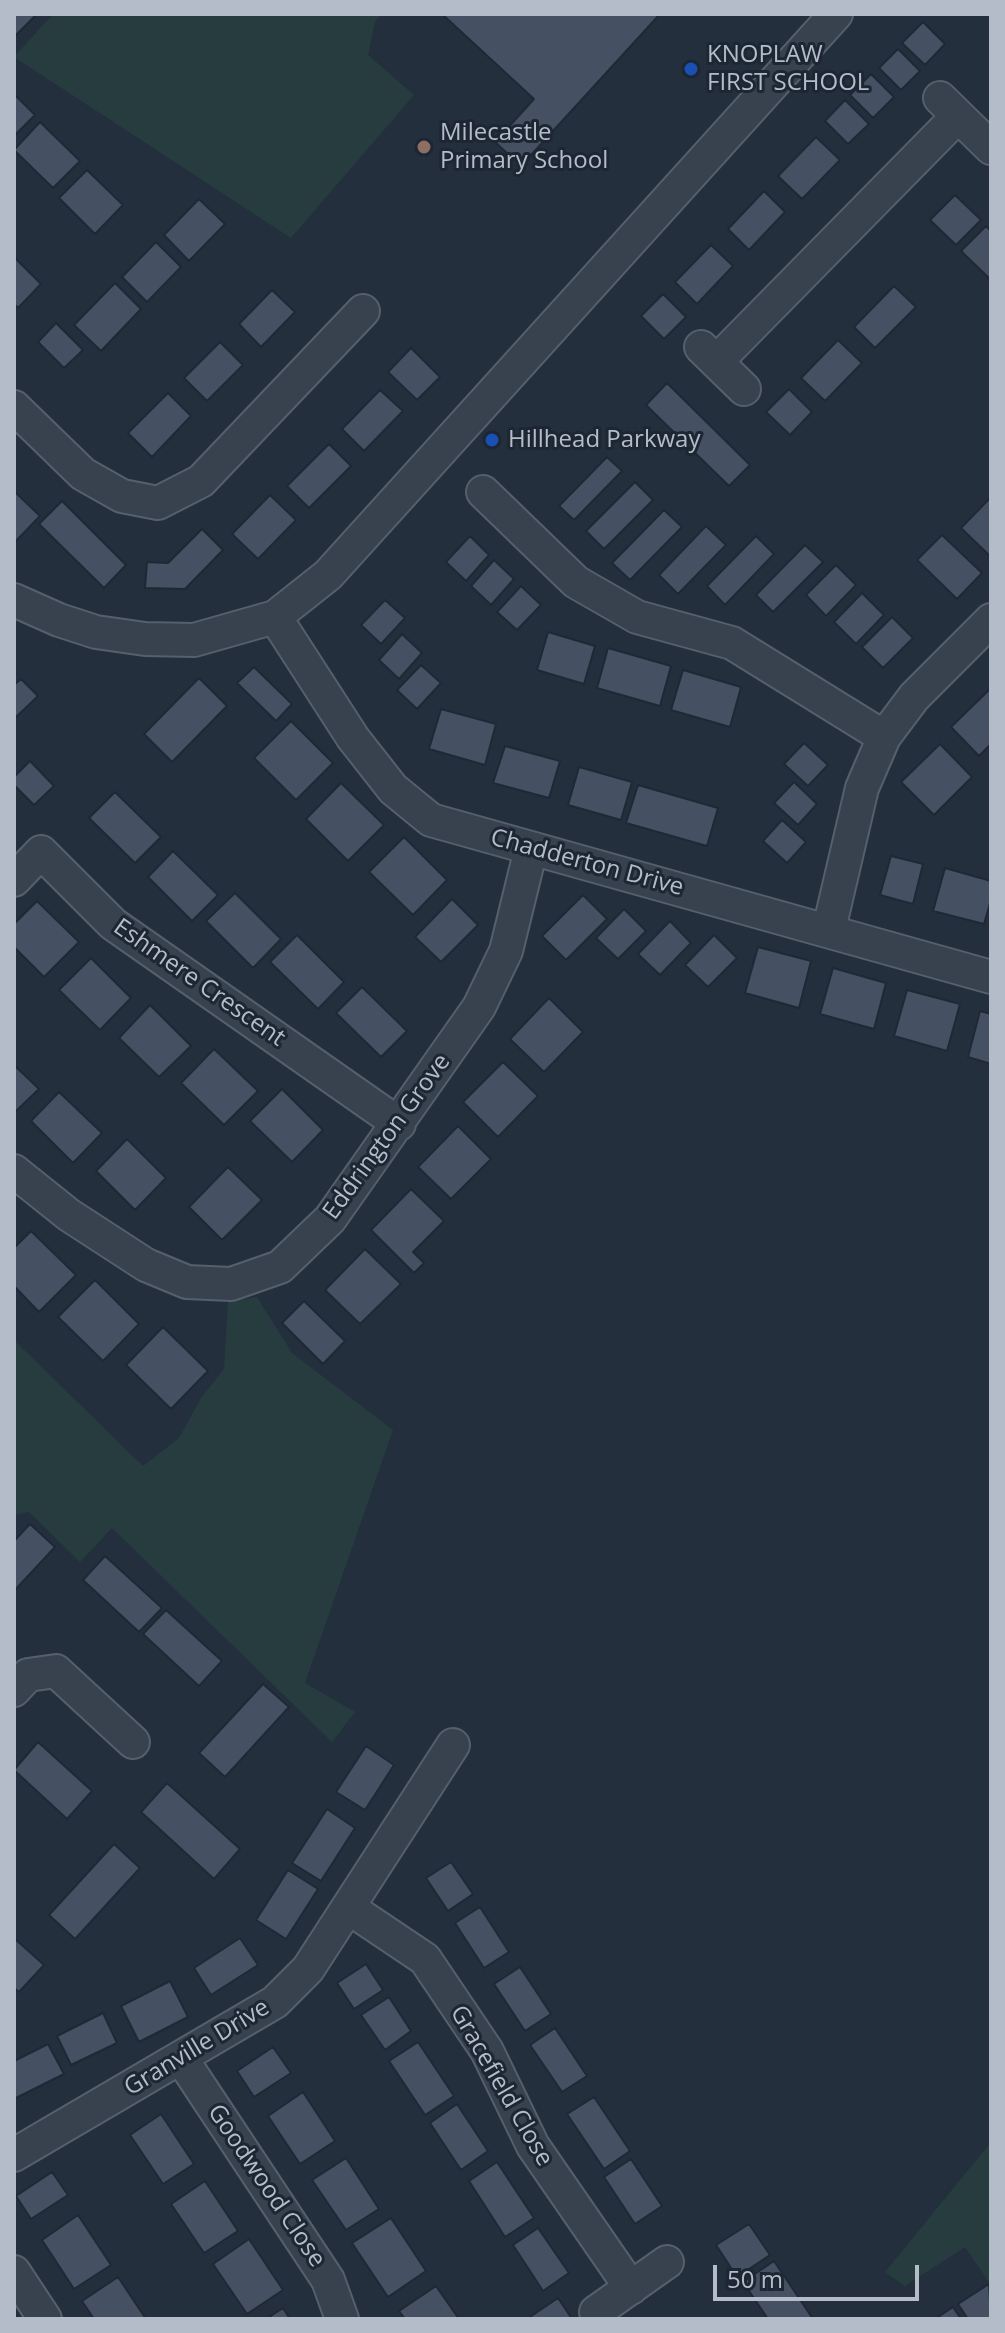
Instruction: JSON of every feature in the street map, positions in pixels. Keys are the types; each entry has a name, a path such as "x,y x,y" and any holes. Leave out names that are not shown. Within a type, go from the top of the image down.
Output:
{"street":[{"path":"14,600 96,632 145,639 194,640 275,617 328,575 836,14"},
{"path":"744,389 708,354 949,107 991,148"},
{"path":"14,407 83,474 122,496 158,503 201,481 363,311"},
{"path":"483,492 576,582 637,617 732,643 884,737"},
{"name":"Chadderton Drive","path":"275,617 353,738 393,789 431,820 829,929 991,977"},
{"path":"829,929 862,788 884,737 914,697 991,620"},
{"name":"Eddrington Grove","path":"14,1171 69,1215 146,1265 187,1282 231,1284 280,1267 330,1219 479,1007 506,951 531,849"},
{"name":"Eshmere Crescent","path":"14,880 41,852 113,924 399,1124"},
{"path":"14,1690 28,1675 56,1671 133,1742"},
{"name":"Granville Drive","path":"14,2155 275,2002 308,1969 453,1745"},
{"name":"Gracefield Close","path":"349,1908 425,1959 487,2051 533,2146 631,2288"},
{"name":"Goodwood Close","path":"181,2058 328,2280 342,2319"},
{"path":"596,2312 667,2262"},
{"path":"14,2272 45,2319"}],"green space":[{"path":"53,14 382,14 375,22 368,55 414,95 291,238 14,57"},
{"path":"257,1297 292,1353 393,1430 305,1683 355,1712 332,1742 112,1528 80,1562 29,1512 14,1515 14,1340 143,1466 179,1438 201,1398 224,1369 228,1302"},
{"path":"991,2142 991,2285 965,2247 905,2286 885,2272"}],"building":[{"path":"14,14 37,14 14,37"},
{"path":"442,14 660,14 521,166 495,142 534,99"},
{"path":"923,22 945,44 925,65 902,43"},
{"path":"898,49 920,71 901,90 879,68"},
{"path":"871,74 894,97 873,118 850,95"},
{"path":"14,94 35,115 14,136"},
{"path":"845,100 869,124 848,144 825,121"},
{"path":"40,122 80,161 53,188 14,150"},
{"path":"816,137 840,160 802,199 778,176"},
{"path":"87,170 123,205 95,234 59,198"},
{"path":"764,191 785,212 749,250 728,229"},
{"path":"955,195 981,220 956,245 930,220"},
{"path":"199,199 225,224 189,261 164,235"},
{"path":"986,226 991,231 991,280 961,251"},
{"path":"156,242 181,267 147,302 122,277"},
{"path":"711,245 733,266 697,304 675,282"},
{"path":"14,257 41,284 18,308 14,304"},
{"path":"115,283 141,309 101,351 74,325"},
{"path":"894,286 916,307 875,348 854,327"},
{"path":"272,290 295,312 261,347 239,324"},
{"path":"663,294 686,317 664,339 641,316"},
{"path":"56,323 83,350 64,368 38,342"},
{"path":"838,340 862,363 825,401 801,378"},
{"path":"220,342 243,365 207,401 184,378"},
{"path":"411,348 440,377 417,400 388,372"},
{"path":"667,383 750,465 729,486 646,405"},
{"path":"789,389 812,412 790,435 766,412"},
{"path":"380,390 403,411 364,451 342,429"},
{"path":"168,393 191,416 152,457 128,433"},
{"path":"329,444 351,466 309,508 287,486"},
{"path":"607,457 622,471 574,520 559,506"},
{"path":"635,482 653,500 604,549 586,531"},
{"path":"14,491 40,516 15,542 14,540"},
{"path":"270,495 296,520 258,559 232,534"},
{"path":"991,497 991,557 961,528"},
{"path":"62,501 126,565 104,588 39,524"},
{"path":"664,510 682,527 630,580 612,563"},
{"path":"706,526 726,545 678,594 659,575"},
{"path":"202,529 223,550 185,589 145,588 147,562 168,563"},
{"path":"942,535 982,573 957,599 917,560"},
{"path":"470,536 489,555 466,581 446,562"},
{"path":"756,536 774,554 725,605 707,586"},
{"path":"805,545 823,562 773,612 756,595"},
{"path":"494,560 514,579 491,605 471,586"},
{"path":"836,565 856,585 826,616 806,595"},
{"path":"521,586 541,605 517,630 497,612"},
{"path":"862,593 884,615 856,644 834,622"},
{"path":"385,600 405,618 381,644 361,625"},
{"path":"892,617 913,638 883,668 862,647"},
{"path":"548,632 595,646 584,684 537,670"},
{"path":"402,634 422,653 399,679 379,660"},
{"path":"608,648 671,666 660,706 597,688"},
{"path":"421,665 441,683 417,709 397,690"},
{"path":"254,667 292,704 276,721 237,683"},
{"path":"683,670 741,687 730,727 671,710"},
{"path":"199,678 227,706 172,762 144,734"},
{"path":"21,679 38,696 14,719 14,685"},
{"path":"991,688 991,744 979,756 951,727"},
{"path":"441,709 496,724 485,765 429,749"},
{"path":"291,721 333,763 296,800 254,758"},
{"path":"804,743 828,765 808,786 784,764"},
{"path":"940,744 972,777 934,815 901,782"},
{"path":"505,746 560,761 549,798 493,783"},
{"path":"30,761 54,786 34,805 14,785 14,777"},
{"path":"579,767 632,782 621,820 568,805"},
{"path":"794,782 817,804 798,825 774,803"},
{"path":"341,783 384,825 348,861 306,819"},
{"path":"638,785 718,808 707,846 626,823"},
{"path":"115,792 161,837 135,863 89,818"},
{"path":"782,820 806,842 787,863 763,841"},
{"path":"404,837 447,880 413,915 369,872"},
{"path":"173,851 218,895 192,921 148,877"},
{"path":"891,856 923,864 913,904 880,895"},
{"path":"945,868 991,881 991,900 984,924 933,911"},
{"path":"235,893 281,939 253,968 206,921"},
{"path":"583,895 607,919 566,960 542,936"},
{"path":"452,899 478,925 441,962 415,937"},
{"path":"37,901 79,942 44,977 14,947 14,924"},
{"path":"624,909 646,931 618,959 596,938"},
{"path":"670,921 691,943 660,975 638,954"},
{"path":"297,935 344,982 318,1009 270,962"},
{"path":"714,935 737,958 708,987 685,965"},
{"path":"758,947 811,961 799,1008 745,993"},
{"path":"91,958 131,998 100,1030 59,990"},
{"path":"833,968 886,983 874,1029 820,1014"},
{"path":"362,987 407,1031 381,1057 336,1013"},
{"path":"907,990 960,1004 947,1051 894,1036"},
{"path":"549,998 583,1032 544,1072 510,1039"},
{"path":"150,1005 191,1046 159,1077 119,1038"},
{"path":"980,1011 991,1014 991,1064 968,1057"},
{"path":"214,1049 258,1091 224,1125 181,1083"},
{"path":"503,1062 538,1096 498,1137 463,1102"},
{"path":"14,1065 39,1089 14,1113"},
{"path":"282,1089 323,1130 292,1162 250,1121"},
{"path":"59,1092 102,1133 73,1163 31,1121"},
{"path":"458,1126 491,1159 451,1199 418,1167"},
{"path":"127,1139 166,1178 135,1210 96,1171"},
{"path":"228,1167 262,1200 222,1240 189,1207"},
{"path":"411,1189 444,1221 413,1252 424,1263 414,1273 371,1230"},
{"path":"31,1231 76,1275 39,1312 14,1286 14,1248"},
{"path":"365,1249 401,1284 360,1324 325,1290"},
{"path":"95,1280 139,1324 103,1361 58,1317"},
{"path":"304,1301 345,1341 323,1364 282,1323"},
{"path":"163,1327 208,1371 171,1409 126,1365"},
{"path":"30,1524 55,1547 14,1591 14,1541"},
{"path":"105,1556 162,1608 139,1632 83,1580"},
{"path":"166,1610 222,1661 199,1686 143,1634"},
{"path":"263,1684 289,1707 225,1777 199,1753"},
{"path":"38,1742 92,1791 67,1819 14,1770"},
{"path":"366,1746 394,1765 365,1810 336,1792"},
{"path":"167,1783 240,1849 214,1879 141,1812"},
{"path":"327,1809 355,1828 321,1881 292,1863"},
{"path":"114,1844 140,1868 75,1939 49,1915"},
{"path":"451,1862 473,1894 448,1911 426,1878"},
{"path":"288,1870 318,1889 286,1939 256,1920"},
{"path":"480,1907 509,1952 484,1968 455,1923"},
{"path":"14,1938 44,1965 19,1992 14,1988"},
{"path":"240,1938 258,1965 211,1995 194,1968"},
{"path":"366,1964 383,1990 354,2009 337,1983"},
{"path":"520,1967 551,2014 525,2031 494,1984"},
{"path":"170,1981 188,2017 139,2042 121,2006"},
{"path":"389,1997 411,2031 385,2050 361,2015"},
{"path":"103,2013 117,2043 71,2065 57,2036"},
{"path":"555,2028 587,2076 562,2092 530,2045"},
{"path":"418,2042 454,2096 425,2115 389,2061"},
{"path":"48,2044 64,2074 14,2099 14,2061"},
{"path":"273,2047 291,2073 254,2097 237,2071"},
{"path":"303,2092 335,2141 300,2164 268,2116"},
{"path":"594,2097 630,2151 604,2169 567,2114"},
{"path":"457,2104 488,2151 461,2170 430,2123"},
{"path":"161,2114 194,2164 163,2184 130,2135"},
{"path":"346,2158 379,2209 346,2230 312,2180"},
{"path":"631,2159 662,2206 635,2224 604,2177"},
{"path":"497,2162 534,2218 505,2237 469,2181"},
{"path":"52,2172 68,2195 31,2219 16,2196"},
{"path":"205,2181 238,2231 204,2253 171,2204"},
{"path":"78,2215 111,2265 74,2289 42,2240"},
{"path":"391,2218 426,2271 388,2297 352,2243"},
{"path":"749,2224 770,2255 737,2277 716,2245"},
{"path":"538,2228 569,2273 543,2291 513,2245"},
{"path":"249,2239 283,2290 247,2314 213,2264"},
{"path":"774,2261 813,2319 768,2319 743,2282"},
{"path":"118,2277 146,2319 94,2319 82,2301"},
{"path":"989,2284 991,2319 968,2319 958,2304"},
{"path":"436,2286 459,2319 405,2319 399,2311"},
{"path":"558,2298 572,2319 527,2319"},
{"path":"953,2307 961,2319 935,2319"},
{"path":"283,2308 290,2319 266,2319"}],"place":[{"name":"KNOPLAW FIRST SCHOOL","path":"691,69"},
{"name":"Milecastle Primary School","path":"424,147"},
{"name":"Hillhead Parkway","path":"492,440"}]}
